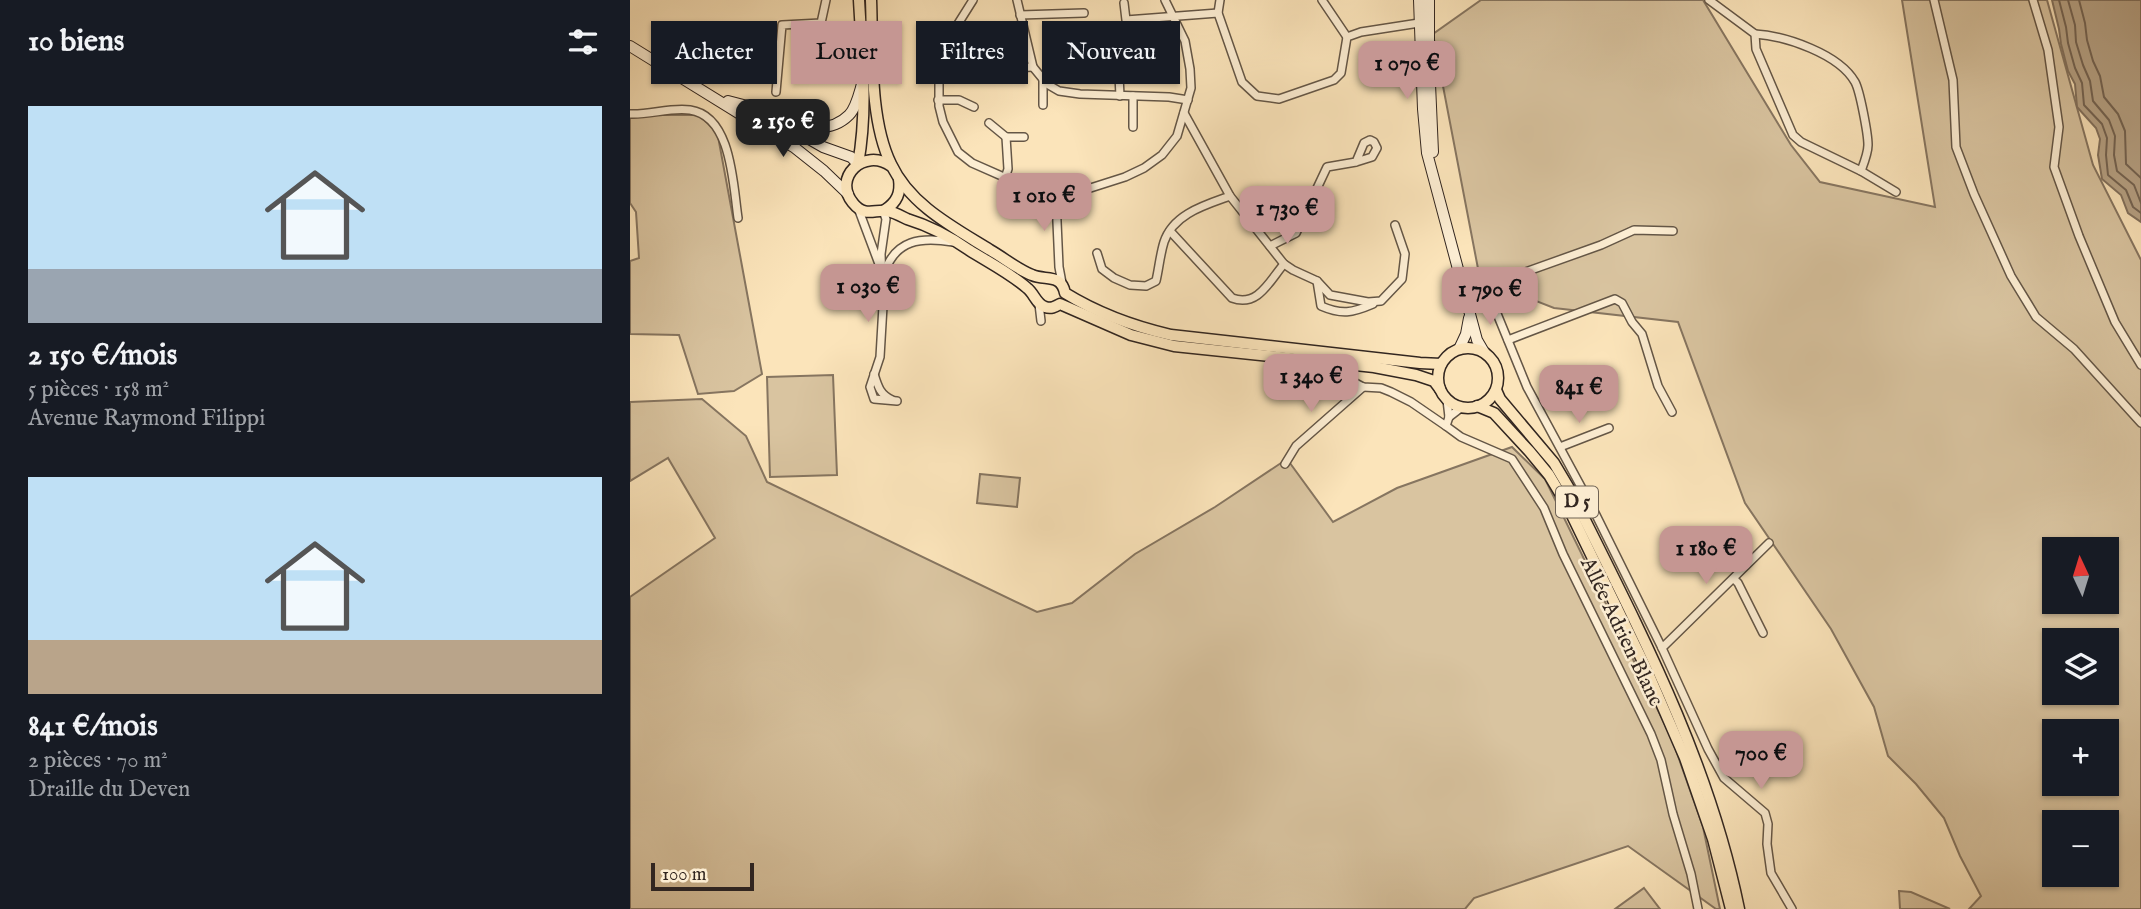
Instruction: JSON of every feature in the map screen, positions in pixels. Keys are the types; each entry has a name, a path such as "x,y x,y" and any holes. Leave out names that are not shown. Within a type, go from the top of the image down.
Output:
{"main road":[{"path":"859,0 860,21"},
{"path":"871,0 878,127 891,166 913,196 936,217 1031,275 1055,283 1085,305 1137,328 1171,335 1441,364"},
{"path":"630,46 795,148 824,171 848,194 858,208 874,213 884,211 925,224 958,242 1046,303 1147,340 1174,346 1374,367 1416,375 1434,381 1447,400 1462,407 1477,406 1488,400 1496,390 1497,369 1477,340 1435,181 1430,171 1424,135 1423,24 1428,0"},
{"path":"770,116 808,127 830,127 849,115 862,84"},
{"path":"858,164 863,138 863,84"},
{"path":"712,95 754,108 823,147 850,157 858,164"},
{"path":"848,194 848,180 858,164 875,159 891,166"},
{"path":"884,211 900,192 900,179"},
{"path":"1046,303 1055,283"},
{"path":"1046,303 1036,287 1055,283"},
{"path":"1458,349 1466,334 1470,314"},
{"path":"1440,389 1438,376 1441,364 1448,355 1458,349 1472,348 1484,352"},
{"name":"D 5","path":"1496,390 1554,463 1570,490 1672,700 1710,796 1739,909"},
{"name":"D 5","path":"1477,406 1494,414 1535,458 1549,475 1572,516 1645,666 1685,758 1713,839 1731,909"}],"street":[{"path":"776,92 782,25 821,23 826,0"},
{"path":"973,0 956,27 939,71 938,100 943,122 958,152 972,163 1056,199 1125,177 1144,168 1163,155 1177,136 1191,88 1190,69 1185,41 1165,0"},
{"path":"1017,0 1021,21"},
{"path":"1220,0 1218,13 1242,82 1258,96 1279,99 1334,80 1341,73 1347,37 1322,0"},
{"path":"1709,0 1755,34 1773,35 1807,45 1845,70 1856,83 1868,146 1861,171"},
{"path":"1934,0 1953,80 1956,147 2011,276 2036,317 2074,349 2141,423"},
{"path":"2033,0 2048,50 2059,127 2054,167 2115,322 2141,365"},
{"path":"1124,3 1126,20 1218,13"},
{"path":"1020,15 1084,12"},
{"path":"1347,37 1361,32 1423,24"},
{"path":"1755,34 1756,49 1793,135 1801,142 1861,171 1896,192"},
{"path":"1028,50 1032,67 1042,79"},
{"path":"1028,67 1032,67"},
{"path":"1043,84 1043,105"},
{"path":"1049,84 1059,91 1080,94 1188,100"},
{"path":"1119,84 1119,96"},
{"path":"1133,96 1133,127"},
{"path":"938,100 959,100 974,107"},
{"path":"630,114 691,110 708,116 720,131 728,156 738,218"},
{"path":"1184,113 1230,196 1284,264 1317,281 1330,295 1377,302"},
{"path":"989,123 1006,138 1024,137"},
{"path":"1005,178 1006,138"},
{"path":"1270,246 1296,233 1327,167 1356,162"},
{"path":"1097,253 1102,269 1114,278 1130,285 1146,286 1156,281 1165,240 1181,218 1200,206 1230,196"},
{"path":"1055,283 1059,267 1056,199"},
{"path":"858,208 883,278"},
{"path":"874,373 878,388 883,394 897,401 874,400 870,387 874,373 880,357 884,306 881,254 886,219 884,211"},
{"path":"1317,281 1321,306 1336,313 1356,311 1381,301 1402,279 1405,254 1395,225"},
{"path":"1465,293 1485,292 1492,284 1601,245 1634,230 1673,231"},
{"path":"1170,231 1232,298 1241,302 1254,298 1268,287 1284,264"},
{"path":"883,278 896,252 914,242 926,239 958,242"},
{"path":"1485,292 1491,299 1527,387 1593,509 1724,778 1765,813 1771,873 1792,909"},
{"path":"1508,340 1615,299 1622,303 1642,334 1658,386 1672,412"},
{"name":"Allée Adrien Blanc","path":"1335,372 1363,387 1381,388 1391,392 1447,421 1461,437 1512,459 1545,508 1563,554 1626,681 1661,760 1698,909"},
{"path":"1285,464 1296,446 1363,387"},
{"path":"1447,400 1447,421"},
{"path":"1447,421 1462,407"},
{"path":"1560,447 1609,428"},
{"path":"1662,648 1769,543"},
{"path":"1734,579 1763,633"}],"shaded area":[{"path":"1481,0 1703,0 1791,145 1820,182 1935,207 1902,0 2047,0 2093,165 2141,260 2141,909 1969,909 1981,896 1944,818 1888,756 1874,707 1831,629 1745,503 1678,322 1554,308 1480,279 1433,34"},
{"path":"630,115 698,115 717,131 762,374 734,391 698,394 679,335 630,334 630,261 639,258 636,212 630,203"},
{"path":"833,375 837,475 770,477 767,377"},
{"path":"702,399 746,436 767,482 1037,612 1072,603 1135,554 1215,507 1287,459 1333,522 1397,488 1512,447 1545,479 1672,739 1703,827 1720,909 1716,909 1628,846 1474,898 1465,909 630,909 630,597 715,538 668,458 630,481 630,402"},
{"path":"980,474 1020,478 1017,507 977,503"},
{"path":"1644,888 1660,909 1615,909"},
{"path":"1899,891 1911,892 1950,909 1900,909"}],"water":[{"path":"2052,0 2141,0 2141,222 2128,213 2121,195 2102,179 2098,155 2100,139 2096,128 2077,107 2075,84 2068,71"}]}
